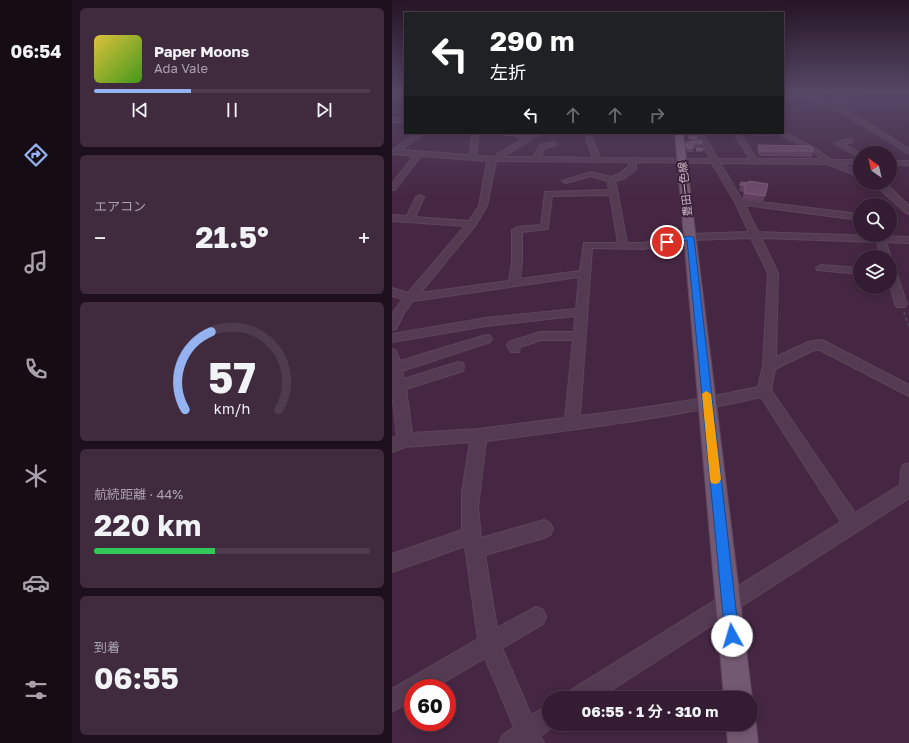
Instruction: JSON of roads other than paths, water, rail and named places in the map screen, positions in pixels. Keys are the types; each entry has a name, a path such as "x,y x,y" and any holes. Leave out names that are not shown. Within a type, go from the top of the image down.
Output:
{"main road":[{"name":"豊田一色線","path":"679,134 737,691"},
{"path":"742,731 743,743"}],"street":[{"path":"868,127 909,152"},
{"path":"393,152 420,134"},
{"path":"472,157 476,134"},
{"path":"516,134 528,139"},
{"path":"392,326 397,315 472,224 483,206 491,161 537,134"},
{"path":"701,134 740,202 773,273 769,366 764,391 853,525"},
{"path":"783,134 814,150 830,162 853,172"},
{"path":"739,137 755,161"},
{"path":"589,138 597,159"},
{"path":"850,141 837,143 853,152"},
{"path":"536,158 542,146 554,144"},
{"path":"393,152 493,159 536,158 853,162"},
{"path":"392,188 395,180 419,154"},
{"path":"566,181 591,174 611,180 622,176 633,167 632,160"},
{"path":"897,163 909,163"},
{"path":"611,180 623,245"},
{"path":"887,190 909,211"},
{"path":"514,283 517,230 545,227 548,194 613,192"},
{"path":"410,219 420,197"},
{"path":"740,202 853,216"},
{"path":"392,218 472,224"},
{"path":"572,424 587,245 643,246 690,238 755,235 853,239"},
{"path":"897,240 909,240"},
{"path":"821,268 853,270"},
{"path":"392,292 411,298 585,273"},
{"path":"897,292 901,304"},
{"path":"392,338 446,327 516,317 581,312"},
{"path":"515,349 513,345 540,336 580,336"},
{"path":"395,368 486,339"},
{"path":"769,366 812,345 822,345 909,391"},
{"path":"392,354 395,368 398,442 479,435 572,424 707,404 764,391"},
{"path":"396,387 458,367"},
{"path":"479,435 470,506 472,542 490,644 523,739 542,722"},
{"path":"590,691 908,490 909,470"},
{"path":"392,563 472,542 544,530"},
{"path":"429,679 536,617"},
{"path":"392,701 404,694"}]}
